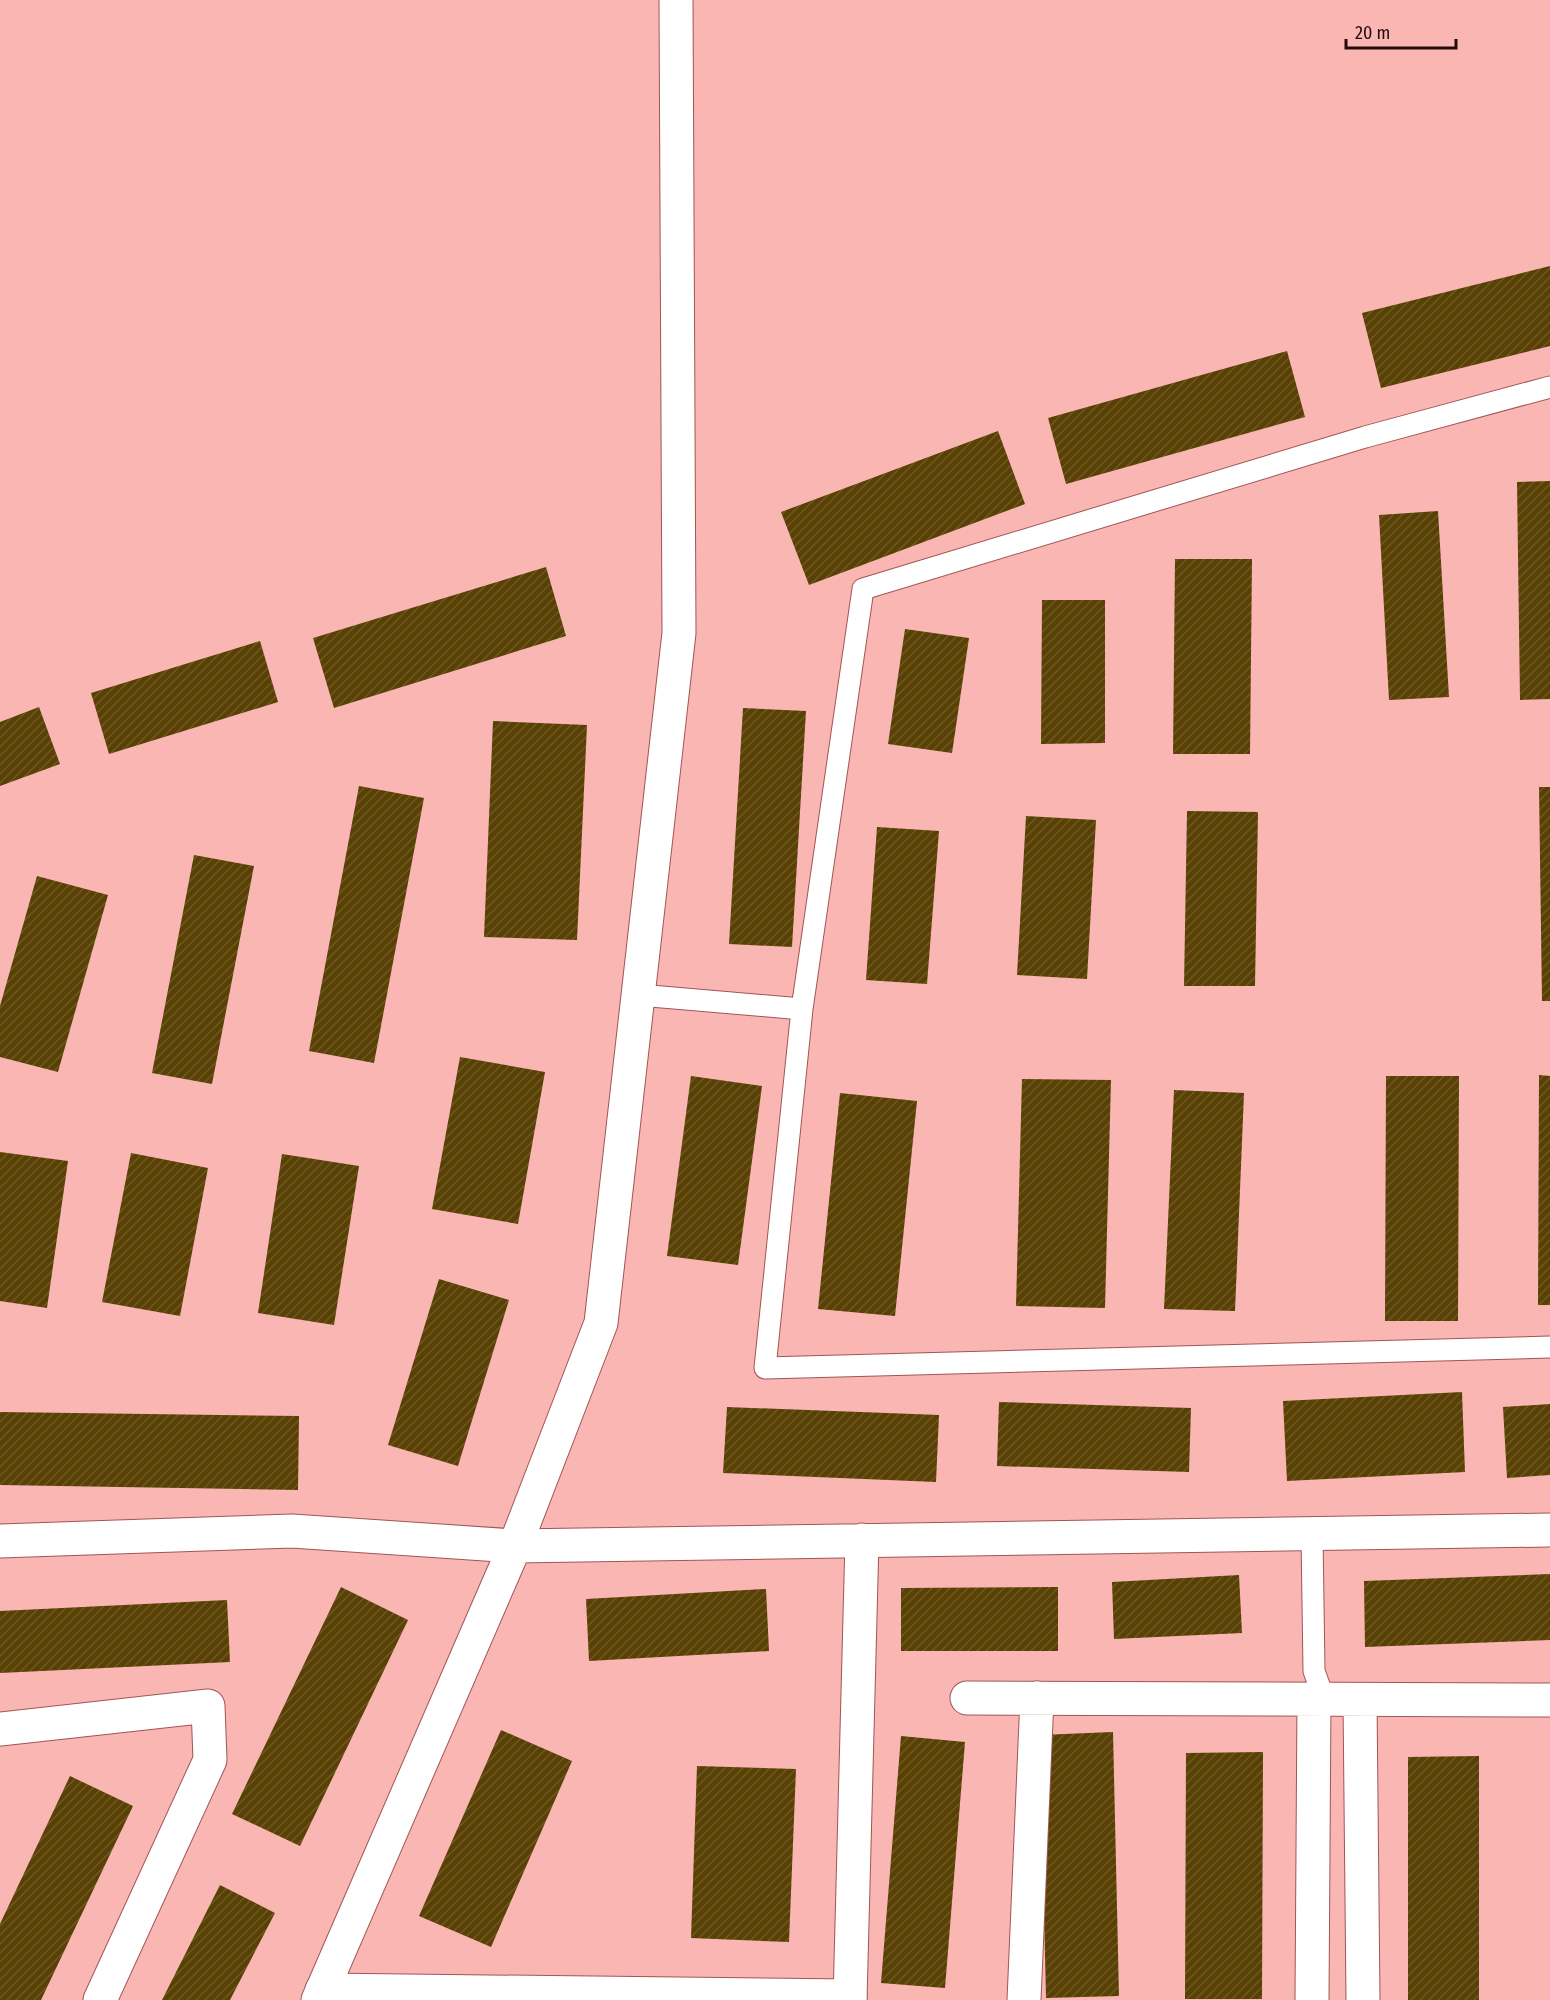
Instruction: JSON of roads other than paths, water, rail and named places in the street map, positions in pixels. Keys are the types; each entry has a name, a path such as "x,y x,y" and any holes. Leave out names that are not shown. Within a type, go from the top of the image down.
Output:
{"street":[{"path":"676,0 679,633 601,1323 515,1546 320,1995 850,1998 862,1540"},
{"path":"0,1541 292,1531 515,1546 1550,1530"},
{"path":"967,1698 1550,1700"},
{"path":"1024,2000 1037,1698"},
{"path":"1312,2000 1319,1699"},
{"path":"1359,1700 1363,2000"},
{"path":"0,1729 208,1706 210,1760 100,2000"}],"lane":[{"path":"1550,387 1365,437 863,589 802,1009 765,1368 1550,1347"},
{"path":"639,995 802,1009"},
{"path":"1312,1534 1314,1671 1319,1699"}]}
